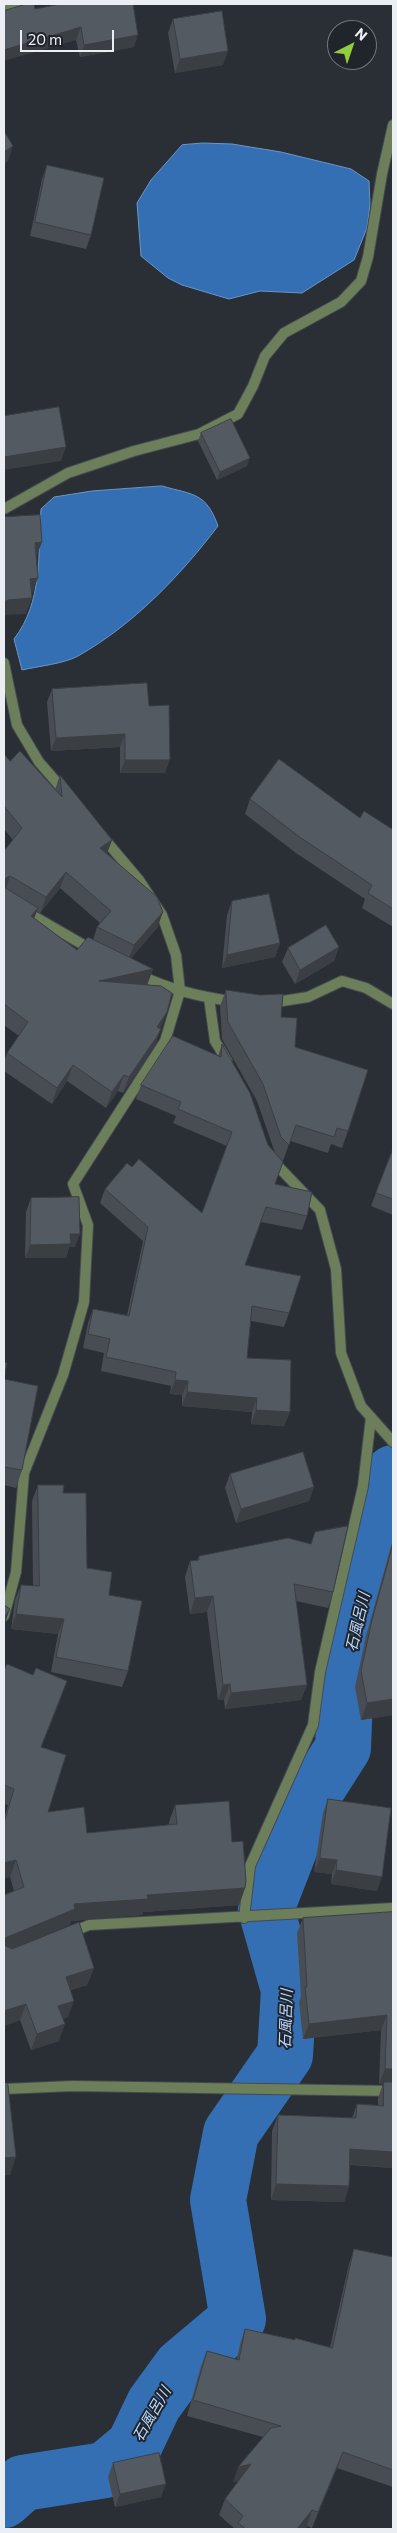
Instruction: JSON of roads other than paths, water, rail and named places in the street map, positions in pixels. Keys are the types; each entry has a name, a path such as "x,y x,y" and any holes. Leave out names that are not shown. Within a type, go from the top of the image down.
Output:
{"street":[{"path":"4,9 24,4"},
{"path":"4,509 68,473 199,434 238,414 254,386 265,356 284,333 341,302 361,280 368,257 382,174 393,125"},
{"path":"4,663 17,724 39,762 70,799"},
{"path":"4,1616 16,1572 24,1472 63,1375 84,1302 88,1225 73,1184 165,1041 180,991 176,956 162,915 139,880 95,828"},
{"path":"4,899 107,958"},
{"path":"132,971 180,991 209,998 244,1002"},
{"path":"262,1004 308,997 342,981 366,988 393,1004"},
{"path":"209,998 215,1041 233,1072"},
{"path":"266,1148 269,1157 320,1210 336,1269 341,1353 361,1406 393,1442"},
{"path":"244,1918 250,1866 313,1725 320,1672 363,1486 371,1417"},
{"path":"63,1935 89,1925 244,1918 393,1908"},
{"path":"4,2089 72,2086 393,2091"}],"water":[{"path":"203,143 232,144 281,152 351,169 369,181 370,205 367,228 354,260 302,293 260,291 229,299 182,285 168,278 141,256 137,203 151,180 182,145"},
{"path":"162,486 190,494 203,501 209,507 218,526 172,581 118,630 72,659 22,670 14,639 30,609 34,593 39,560 41,509 54,497 92,491"}],"waterway":[{"name":"石風呂川","path":"4,2500 23,2483 105,2470 134,2446 154,2404 181,2367 238,2319 218,2200 231,2133 285,2055 289,1990 266,1909 306,1806 343,1748 346,1670 393,1473"}]}
